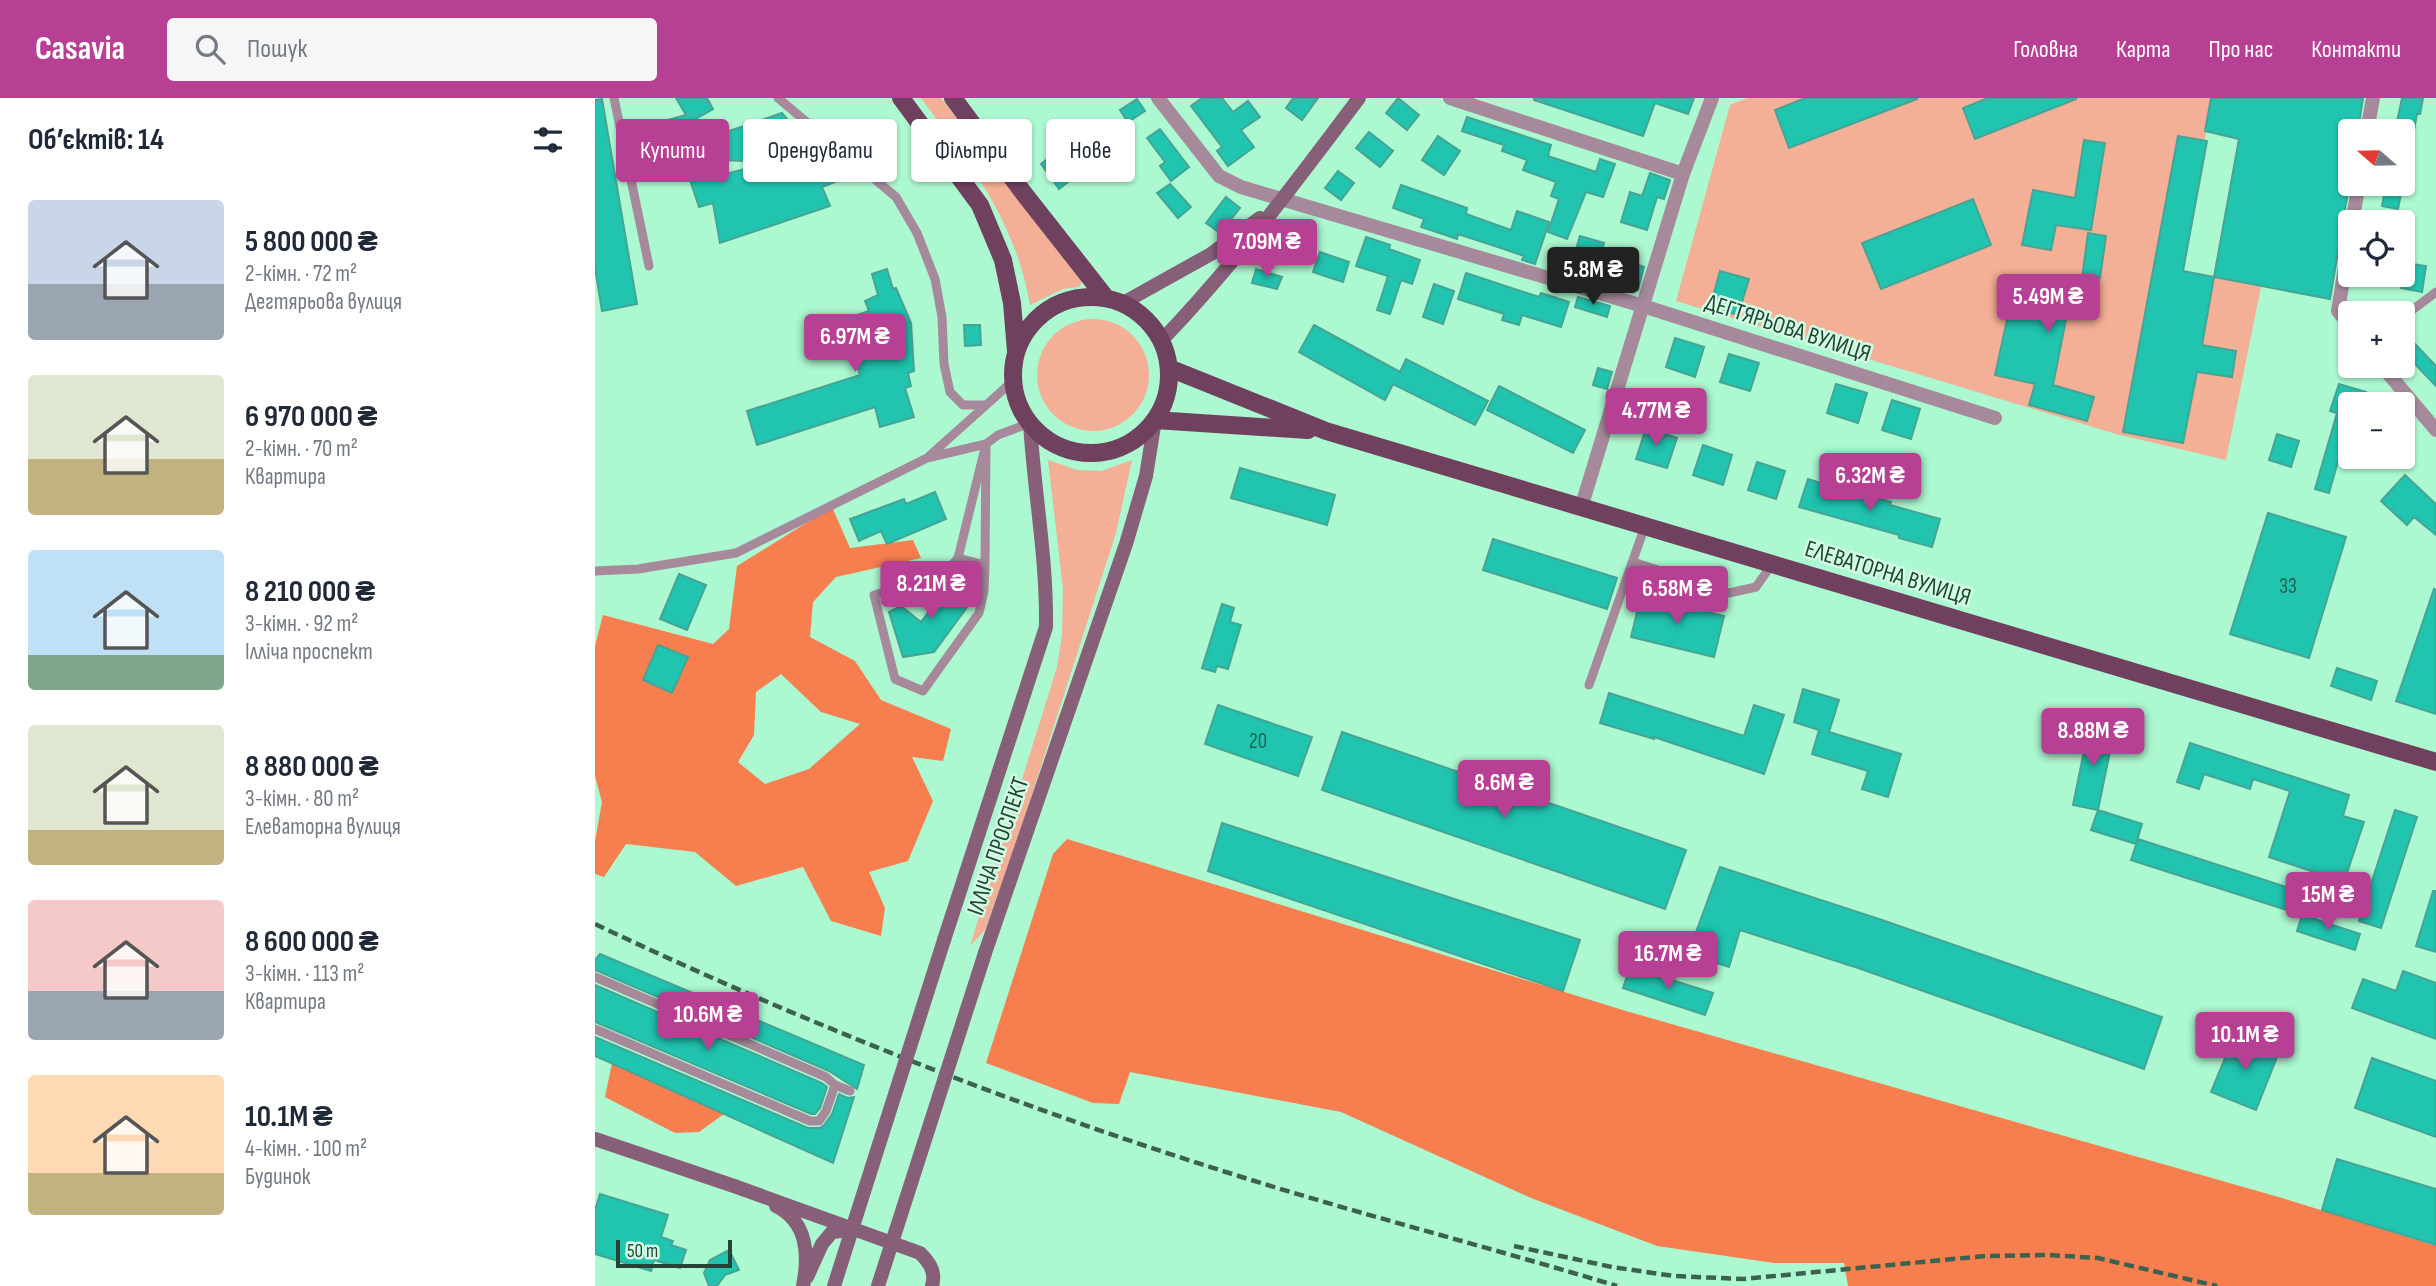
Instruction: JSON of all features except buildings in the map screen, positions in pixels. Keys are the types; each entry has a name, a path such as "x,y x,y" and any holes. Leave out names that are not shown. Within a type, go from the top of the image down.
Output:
{"main road":[{"path":"901,98 980,205 1003,260 1012,303 1016,355 1014,380 1019,403 1030,423 1038,432 1060,446 1087,453 1121,447 1145,432 1155,420 1167,396 1169,368 1162,340 1145,318 1115,301 1022,191 953,98"},
{"path":"1162,340 1283,200 1359,98"},
{"path":"1016,355 1022,338 1046,311 1075,299 1115,301 1211,254 1283,200"},
{"name":"ЕЛЕВАТОРНА ВУЛИЦЯ","path":"1169,368 1326,431 2436,762"},
{"name":"ЕЛЕВАТОРНА ВУЛИЦЯ","path":"1155,420 1326,431"},
{"name":"ІЛЛІЧА ПРОСПЕКТ","path":"878,1286 985,953 1126,544 1146,475 1155,420"},
{"name":"ІЛЛІЧА ПРОСПЕКТ","path":"835,1286 1046,626 1047,585 1030,423"},
{"path":"595,1139 920,1253 935,1276 932,1286"},
{"path":"734,1186 782,1209 798,1223 806,1245 804,1285"},
{"path":"804,1285 822,1244 832,1232 856,1230"}],"street":[{"name":"ДЕГТЯРЬОВА ВУЛИЦЯ","path":"1158,98 1219,176 1241,187 1643,306 1995,418"},
{"path":"1450,98 1683,174"},
{"path":"1581,508 1683,174 1712,98"},
{"path":"2369,119 2373,98"},
{"path":"2392,378 2436,430"}],"lane":[{"path":"614,98 649,267"},
{"path":"778,98 897,197 916,233 935,279 942,317 944,364 950,393 963,405 986,405"},
{"path":"2415,308 2436,292"},
{"path":"927,458 1014,380"},
{"path":"595,571 638,569 736,553 927,458 986,444 998,435 1030,423"},
{"path":"986,444 984,591 979,613 923,691 895,680 874,595 900,588 924,598 958,558 986,444"},
{"path":"1589,685 1645,527"},
{"path":"958,558 985,565"},
{"path":"1633,562 1729,593 1756,587 1772,564"},
{"path":"595,977 826,1077 835,1085 851,1091"},
{"path":"595,1029 810,1121 819,1121 826,1111 835,1085"}],"shaded area":[{"path":"921,98 941,98 957,119 936,119"},
{"path":"1748,98 2212,98 2183,271 2261,287 2226,460 2116,434 1676,301 1730,105"},
{"path":"981,182 1006,182 1082,281 1079,287 1063,289 1030,305 1014,246"},
{"path":"1093,319 1115,323 1133,335 1145,353 1149,375 1145,397 1133,415 1115,427 1093,431 1071,427 1053,415 1041,397 1037,375 1041,353 1053,335 1071,323"},
{"path":"1048,460 1077,470 1101,471 1132,460 1116,533 1015,847 985,930 970,946 1057,667 1062,634 1063,589"},
{"path":"832,507 850,548 913,540 921,558 836,577 813,602 810,637 855,661 881,700 951,729 943,761 912,757 933,801 908,861 869,872 885,908 881,936 831,921 803,867 736,886 695,852 626,844 604,877 595,874 595,841 602,802 595,776 595,646 603,615 713,644 729,629 737,566","holes":["781,674 821,712 860,724 809,769 765,784 738,762 754,735 756,692"]},
{"path":"1067,839 1626,1011 2282,1198 2436,1246 2436,1286 1848,1286 1844,1263 1774,1263 1657,1246 1531,1198 1341,1112 1130,1072 1119,1104 1093,1103 986,1063 1053,854"},
{"path":"612,1063 724,1114 699,1132 675,1133 605,1097"}],"railway":[{"path":"595,924 829,1028 1068,1119 1277,1188 1617,1286"},
{"path":"1514,1246 1612,1267 1674,1276 1743,1279 1985,1256 2049,1255 2098,1258 2217,1286"}]}
